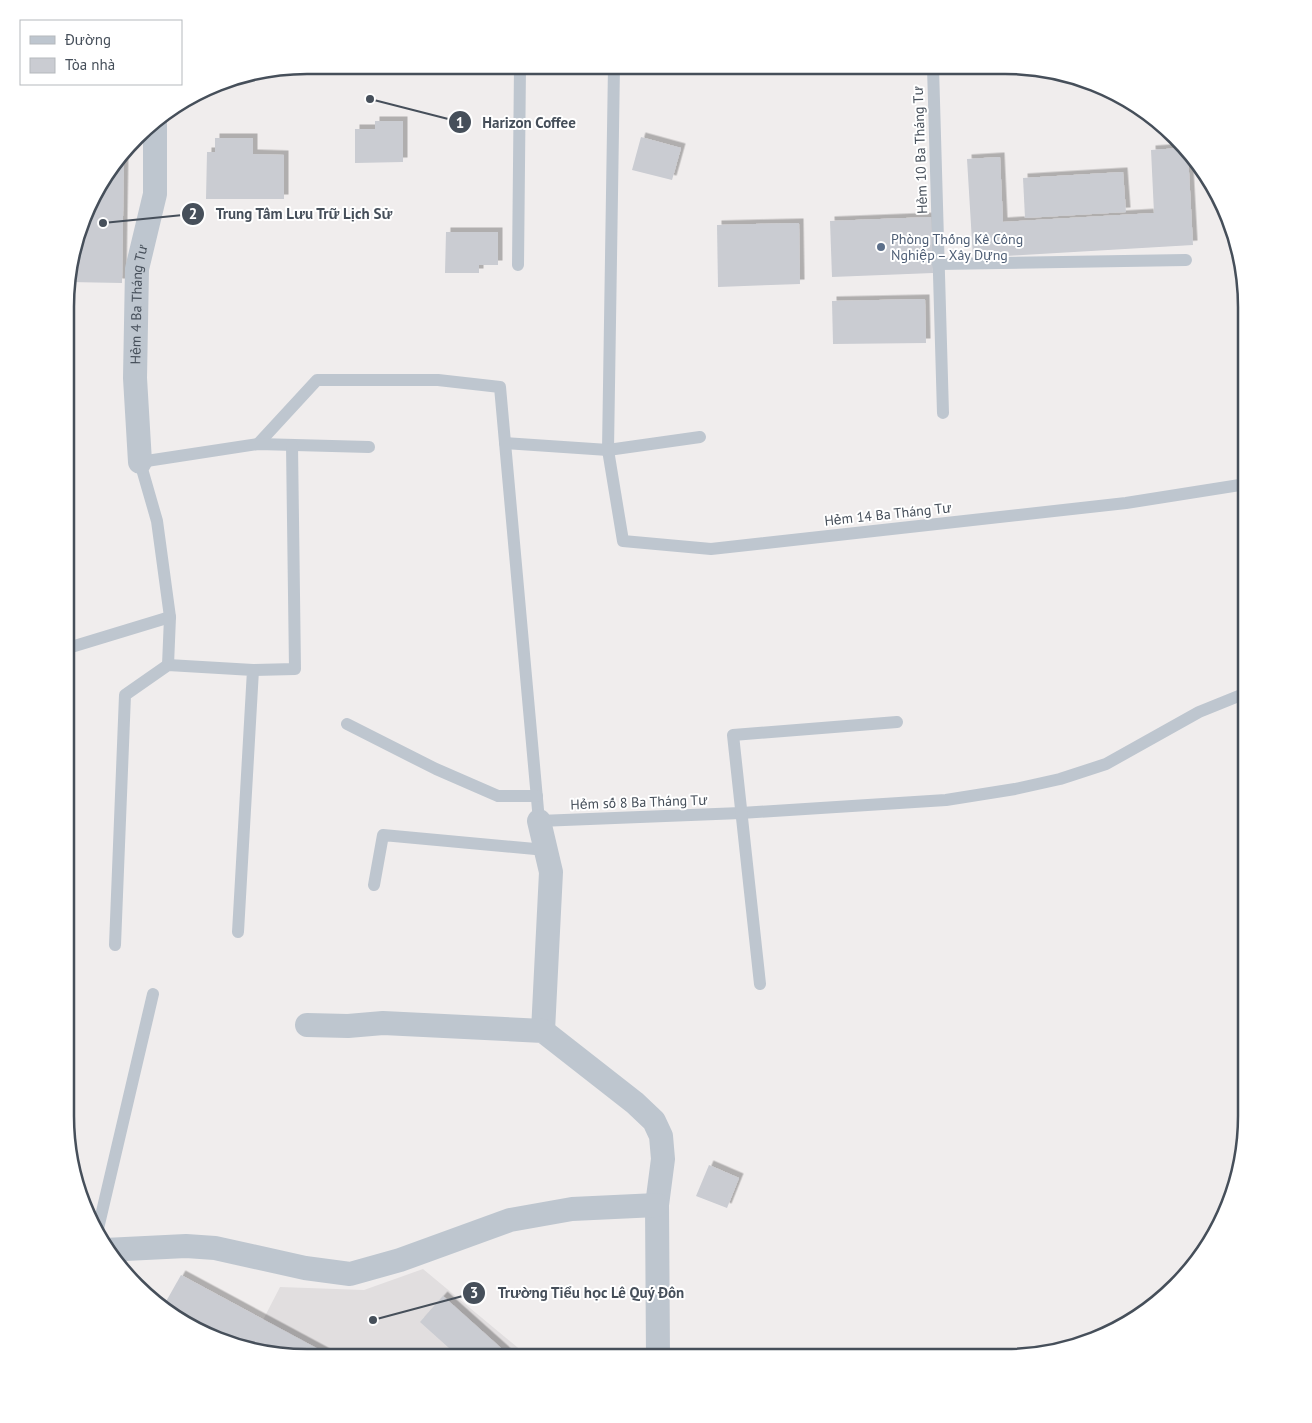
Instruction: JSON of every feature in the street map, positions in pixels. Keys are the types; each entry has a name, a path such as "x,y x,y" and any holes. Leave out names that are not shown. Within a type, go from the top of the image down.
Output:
{"street":[{"name":"Hẻm 4 Ba Tháng Tư","path":"140,462 135,378 137,269 154,194 155,130"},
{"path":"539,821 551,872 543,1032"},
{"path":"306,1025 348,1026 383,1023 543,1032 635,1103 654,1121 661,1136 663,1159 657,1205 658,1349"},
{"path":"115,1249 143,1247 215,1248 305,1268 350,1274 400,1260 510,1220 572,1209 657,1205"}],"lane":[{"path":"518,265 520,74"},
{"path":"608,450 614,74"},
{"name":"Hẻm 10 Ba Tháng Tư","path":"933,74 943,413"},
{"path":"938,264 1186,260"},
{"path":"258,444 317,380 429,380 500,387 539,821"},
{"path":"505,443 608,450 700,438"},
{"path":"168,665 170,617 157,520 140,462 258,444 368,447"},
{"path":"115,945 125,695 168,665 253,670 295,669 292,445"},
{"name":"Hẻm 14 Ba Tháng Tư","path":"608,450 623,541 711,549 1126,503 1238,485"},
{"path":"74,646 170,617"},
{"path":"238,932 253,670"},
{"name":"Hẻm số 8 Ba Tháng Tư","path":"539,821 741,813 946,800 1015,789 1106,764 1199,712 1238,696"},
{"path":"760,984 733,735 897,722"},
{"path":"347,724 436,769 498,796 537,796"},
{"path":"374,885 383,835 546,850"},
{"path":"100,1222 153,994"}],"shaded area":[{"path":"423,1269 519,1349 291,1349 251,1342 280,1287 364,1290"}],"building":[{"path":"375,121 403,121 403,162 355,163 355,129 375,129"},
{"path":"641,137 681,148 672,180 632,170"},
{"path":"215,138 253,138 253,154 284,155 284,199 206,199 207,152 215,152"},
{"path":"1176,148 1189,163 1193,245 973,258 967,159 1000,157 1003,222 1154,213 1151,150"},
{"path":"124,163 122,283 75,282 78,261 91,218 105,190"},
{"path":"1123,172 1126,212 1025,218 1023,178"},
{"name":"Phòng Thống Kê Công Nghiệp – Xây Dựng","path":"931,217 933,273 832,277 830,221"},
{"path":"799,223 800,284 718,287 717,225"},
{"path":"446,232 498,232 498,265 479,265 479,273 445,273"},
{"path":"925,299 926,343 833,344 832,301"},
{"path":"709,1165 739,1178 727,1208 696,1196"},
{"path":"181,1275 318,1349 291,1349 261,1345 232,1337 190,1318 166,1302"},
{"path":"443,1296 502,1349 450,1349 420,1322"}],"place":[{"name":"Harizon Coffee","path":"370,99"},
{"name":"Trung Tâm Lưu Trữ Lịch Sử","path":"103,223"},
{"name":"Phòng Thống Kê Công Nghiệp – Xây Dựng","path":"881,247"},
{"name":"Trường Tiểu học Lê Quý Đôn","path":"373,1320"}]}
